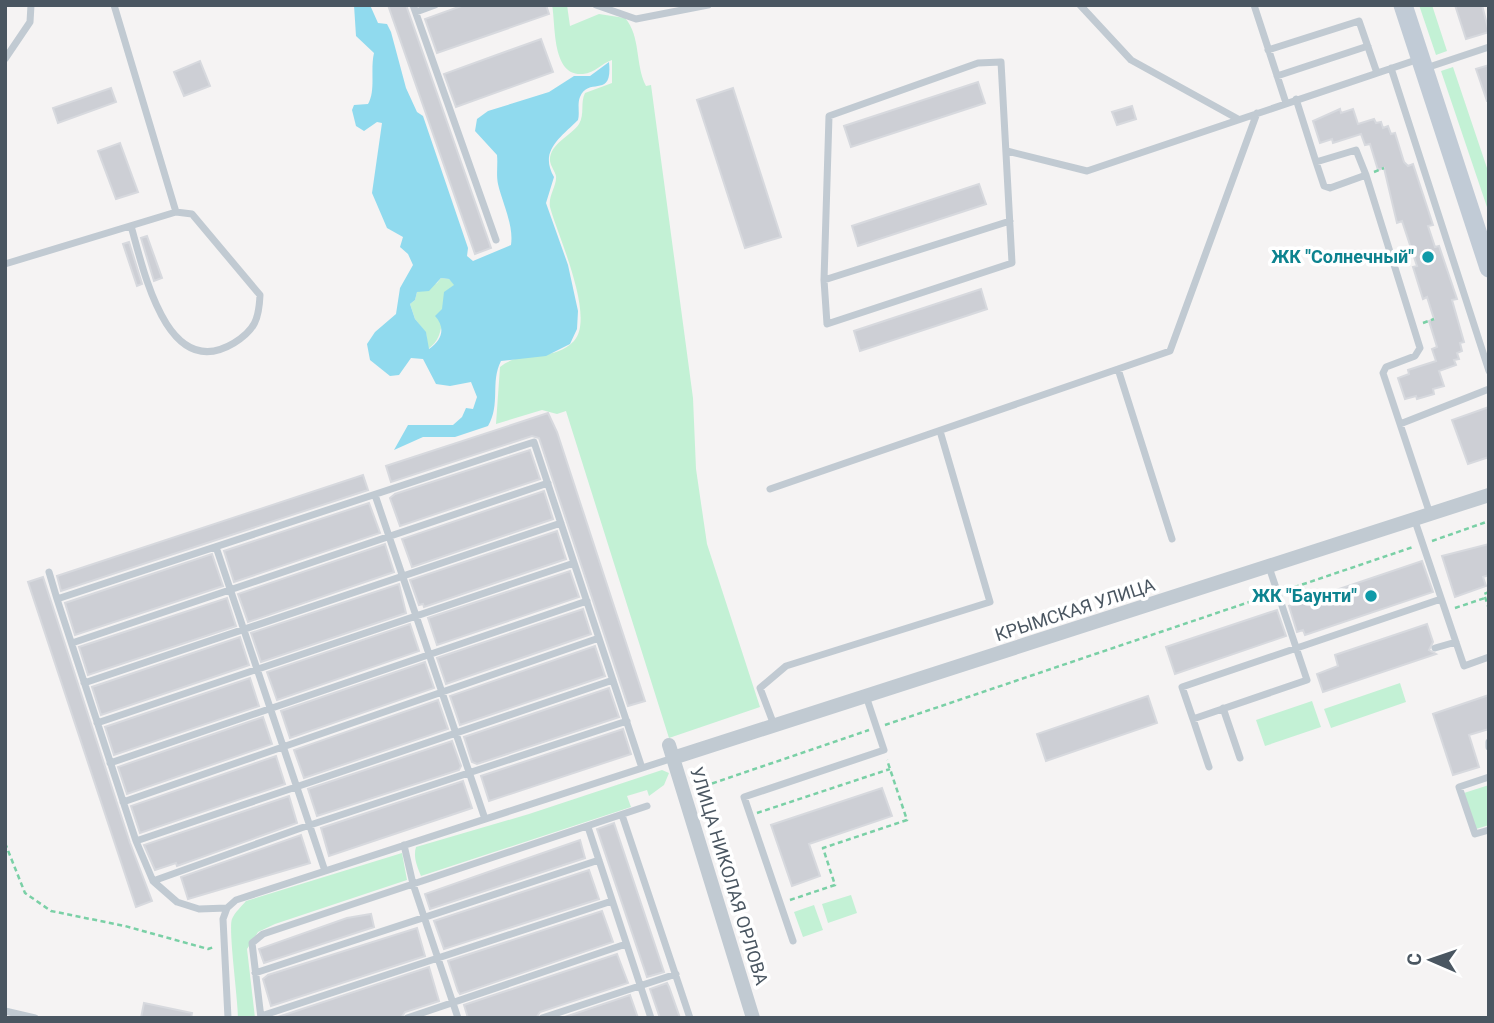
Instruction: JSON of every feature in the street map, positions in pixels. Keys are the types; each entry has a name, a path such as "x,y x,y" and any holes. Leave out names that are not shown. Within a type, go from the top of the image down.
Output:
{"street":[{"path":"1404,5 1478,223 1489,268"},
{"name":"КРЫМСКАЯ УЛИЦА","path":"671,751 774,725 1489,495"},
{"name":"УЛИЦА НИКОЛАЯ ОРЛОВА","path":"671,751 753,1018"}],"lane":[{"path":"5,59 30,22 31,5"},
{"path":"114,5 176,212"},
{"path":"435,5 414,9 496,240"},
{"path":"596,5 636,19 708,5"},
{"path":"1080,5 1130,60 1238,118"},
{"path":"1254,5 1286,103"},
{"path":"1268,50 1356,20 1360,23 1377,73"},
{"path":"1277,76 1368,46"},
{"path":"1007,152 1087,170 1391,68 1489,47"},
{"path":"1002,62 1010,221 1012,262 827,324 824,280 829,116 978,63 1002,62"},
{"path":"1391,68 1489,371"},
{"path":"1296,99 1322,182 1330,188 1366,174"},
{"path":"770,489 1170,351 1257,113"},
{"path":"1316,162 1356,150 1366,174 1420,353 1383,369 1430,515"},
{"path":"5,264 176,212 191,214 260,295 259,320 248,334 229,346 208,351 184,344 159,316 131,226"},
{"path":"824,280 1010,221"},
{"path":"1118,369 1172,539"},
{"path":"1400,424 1489,389"},
{"path":"774,725 760,688 786,666 990,602 940,431"},
{"path":"57,599 534,442 642,768"},
{"path":"72,643 389,534 548,483"},
{"path":"375,495 485,819"},
{"path":"1415,521 1464,666 1489,657"},
{"path":"85,683 561,523"},
{"path":"216,547 326,871"},
{"path":"97,723 257,667 574,563"},
{"path":"1192,719 1307,680 1269,567"},
{"path":"48,572 136,841 153,881 161,891 177,902 199,909 227,908 236,900 642,768 671,751"},
{"path":"1209,767 1182,687 1441,599"},
{"path":"110,763 270,706 587,601"},
{"path":"123,802 599,638"},
{"path":"1435,649 1455,642"},
{"path":"136,841 613,680"},
{"path":"793,941 744,797 884,750 866,696"},
{"path":"1223,708 1240,758"},
{"path":"153,881 309,825 627,721"},
{"path":"1489,777 1459,787 1475,834 1489,830"},
{"path":"612,901 261,1017 252,943 263,934 647,806"},
{"path":"622,815 690,1018"},
{"path":"588,827 651,1018"},
{"path":"404,845 413,884 458,1018"},
{"path":"255,973 598,860"},
{"path":"227,908 224,944 229,990 228,1018"},
{"path":"407,1018 626,944"},
{"path":"542,1018 676,974"},
{"path":"5,1011 35,1018"}],"path":[{"path":"1413,326 1434,319"},
{"path":"684,793 1489,522"},
{"path":"1489,592 1484,594 1489,609"},
{"path":"1445,611 1485,598"},
{"path":"780,903 835,885 822,848 907,820 884,750"},
{"path":"751,816 890,769"},
{"path":"5,843 25,893 51,911 125,926 208,949 224,944"}],"green space":[{"path":"552,5 567,5 570,26 599,14 625,18 633,33 646,86 651,85 693,398 696,469 707,544 760,707 669,738 566,411 557,414 542,410 496,424 500,367 517,358 557,352 566,348 574,341 580,329 578,295 550,207 556,176 550,161 553,150 579,124 585,93 612,83 612,60 583,74 573,73 565,67 557,48"},
{"path":"1419,5 1432,5 1447,51 1436,55"},
{"path":"1453,67 1489,174 1489,213 1441,71"},
{"path":"441,278 449,279 455,285 445,303 439,336 428,349 426,333 415,319 410,304 415,300 417,292 437,283"},
{"path":"1400,683 1406,702 1331,728 1324,709"},
{"path":"1312,701 1321,727 1265,746 1256,720"},
{"path":"662,770 669,773 664,785 649,796 647,790 627,796 631,807 421,876 415,858 416,847 529,814"},
{"path":"1489,785 1489,825 1476,829 1464,793"},
{"path":"402,853 407,880 258,932 247,949 255,1018 238,1018 231,925 233,916 246,901"},
{"path":"851,895 857,913 828,923 822,904"},
{"path":"814,905 823,930 803,937 794,912"}],"water":[{"path":"354,5 370,5 378,23 387,24 391,32 406,88 417,112 423,116 468,248 467,256 473,261 511,245 509,222 498,184 497,155 475,131 477,119 488,111 549,92 574,76 590,76 609,62 607,81 584,91 579,100 578,120 550,152 550,168 554,177 546,203 568,265 578,311 577,329 570,344 546,356 501,361 496,377 494,410 488,426 455,437 423,437 394,450 408,425 453,425 462,417 466,408 473,409 477,397 471,382 450,386 436,384 423,359 411,358 399,375 390,376 370,360 367,344 375,332 396,314 400,288 413,265 408,254 400,247 403,237 387,228 372,193 382,123 377,122 364,131 356,126 352,110 354,105 368,104 374,53 356,36","holes":["441,278 449,279 454,285 444,292 442,309 435,316 441,325 441,334 429,349 426,332 415,319 410,304 415,300 417,292 429,291"]}],"building":[{"path":"388,5 406,5 491,248 475,254"},
{"path":"464,5 546,5 549,14 437,53 425,19"},
{"path":"1455,5 1482,5 1489,32 1466,39"},
{"path":"541,39 553,72 456,107 444,74"},
{"path":"200,61 210,86 184,96 174,72"},
{"path":"1489,65 1489,101 1487,101 1476,69"},
{"path":"978,82 985,103 851,147 844,126"},
{"path":"111,88 116,102 58,123 53,108"},
{"path":"733,88 781,237 745,248 697,100"},
{"path":"1132,106 1136,119 1117,125 1112,112"},
{"name":"ЖК \"Солнечный\"","path":"1340,109 1341,113 1353,109 1358,124 1374,119 1376,123 1381,122 1383,128 1388,126 1391,134 1395,133 1404,162 1408,166 1413,164 1433,225 1428,226 1435,247 1439,246 1457,299 1452,300 1464,342 1460,343 1462,351 1457,353 1459,359 1454,360 1456,365 1439,371 1444,386 1433,389 1434,394 1405,399 1398,378 1409,374 1408,370 1436,361 1432,349 1437,347 1429,321 1434,319 1427,297 1423,299 1413,267 1417,266 1402,221 1397,223 1384,168 1378,170 1370,144 1365,145 1361,134 1333,143 1332,139 1320,143 1313,121"},
{"path":"120,143 138,192 116,199 98,151"},
{"path":"979,184 986,204 858,246 852,226"},
{"path":"147,236 162,278 154,281 141,238"},
{"path":"129,242 142,284 137,286 123,244"},
{"path":"981,289 987,309 860,351 854,331"},
{"path":"1489,407 1489,457 1468,464 1452,420"},
{"path":"548,413 557,432 645,701 628,706 539,438 532,436 391,482 386,466"},
{"path":"530,450 540,479 400,526 390,498 395,494"},
{"path":"363,475 368,490 61,591 57,576"},
{"path":"544,491 553,519 412,567 402,539"},
{"path":"369,503 380,533 234,582 224,551"},
{"path":"557,531 566,559 424,607 423,604 419,605 410,580"},
{"path":"385,544 394,572 248,622 238,594"},
{"path":"1489,544 1489,575 1483,577 1486,586 1455,597 1442,556"},
{"path":"212,554 223,586 75,635 65,603"},
{"name":"ЖК \"Баунти\"","path":"1422,561 1433,592 1305,635 1303,630 1297,632 1289,606"},
{"path":"570,571 579,597 437,645 428,618"},
{"path":"43,577 130,843 152,901 136,907 28,582"},
{"path":"399,584 406,613 261,662 251,633"},
{"path":"227,598 236,626 88,675 79,647"},
{"path":"583,609 591,634 446,684 437,658"},
{"path":"1277,610 1286,636 1175,674 1166,647"},
{"path":"410,624 419,651 277,700 267,672"},
{"path":"1427,624 1433,642 1429,650 1436,654 1323,692 1317,674 1338,666 1335,655"},
{"path":"240,637 249,665 101,715 92,687"},
{"path":"595,646 605,676 460,725 450,696"},
{"path":"425,662 434,688 290,738 281,711"},
{"path":"250,678 259,706 114,755 105,727"},
{"path":"609,688 619,717 477,764 472,762 464,737"},
{"path":"1489,695 1489,729 1469,735 1479,767 1453,775 1433,714"},
{"path":"1148,696 1157,723 1046,761 1037,734"},
{"path":"438,700 448,729 304,778 294,750"},
{"path":"263,717 272,744 127,794 118,767"},
{"path":"623,729 631,754 489,801 481,776"},
{"path":"452,741 461,766 459,770 317,816 308,789"},
{"path":"276,756 285,784 140,833 131,806"},
{"path":"463,781 472,808 329,856 321,828"},
{"path":"882,788 892,816 809,844 820,876 792,886 771,825"},
{"path":"289,796 297,823 177,866 176,863 155,870 144,845"},
{"path":"614,823 664,972 647,977 597,829"},
{"path":"301,835 310,863 188,899 181,877"},
{"path":"580,840 585,858 430,909 425,894"},
{"path":"589,870 599,899 444,949 434,921"},
{"path":"602,911 613,942 460,994 458,991 448,961"},
{"path":"371,914 374,927 264,963 259,949 347,918"},
{"path":"417,928 425,956 271,1006 263,979 268,975"},
{"path":"617,954 628,983 540,1012 536,1018 468,1018 464,1005"},
{"path":"429,967 439,1001 405,1012 401,1018 275,1018"},
{"path":"667,983 680,1018 660,1018 650,989"},
{"path":"630,995 638,1018 562,1018"},
{"path":"144,1003 192,1013 191,1018 141,1018"}],"place":[{"name":"ЖК \"Солнечный\"","path":"1428,257"},
{"name":"ЖК \"Баунти\"","path":"1371,596"}]}
